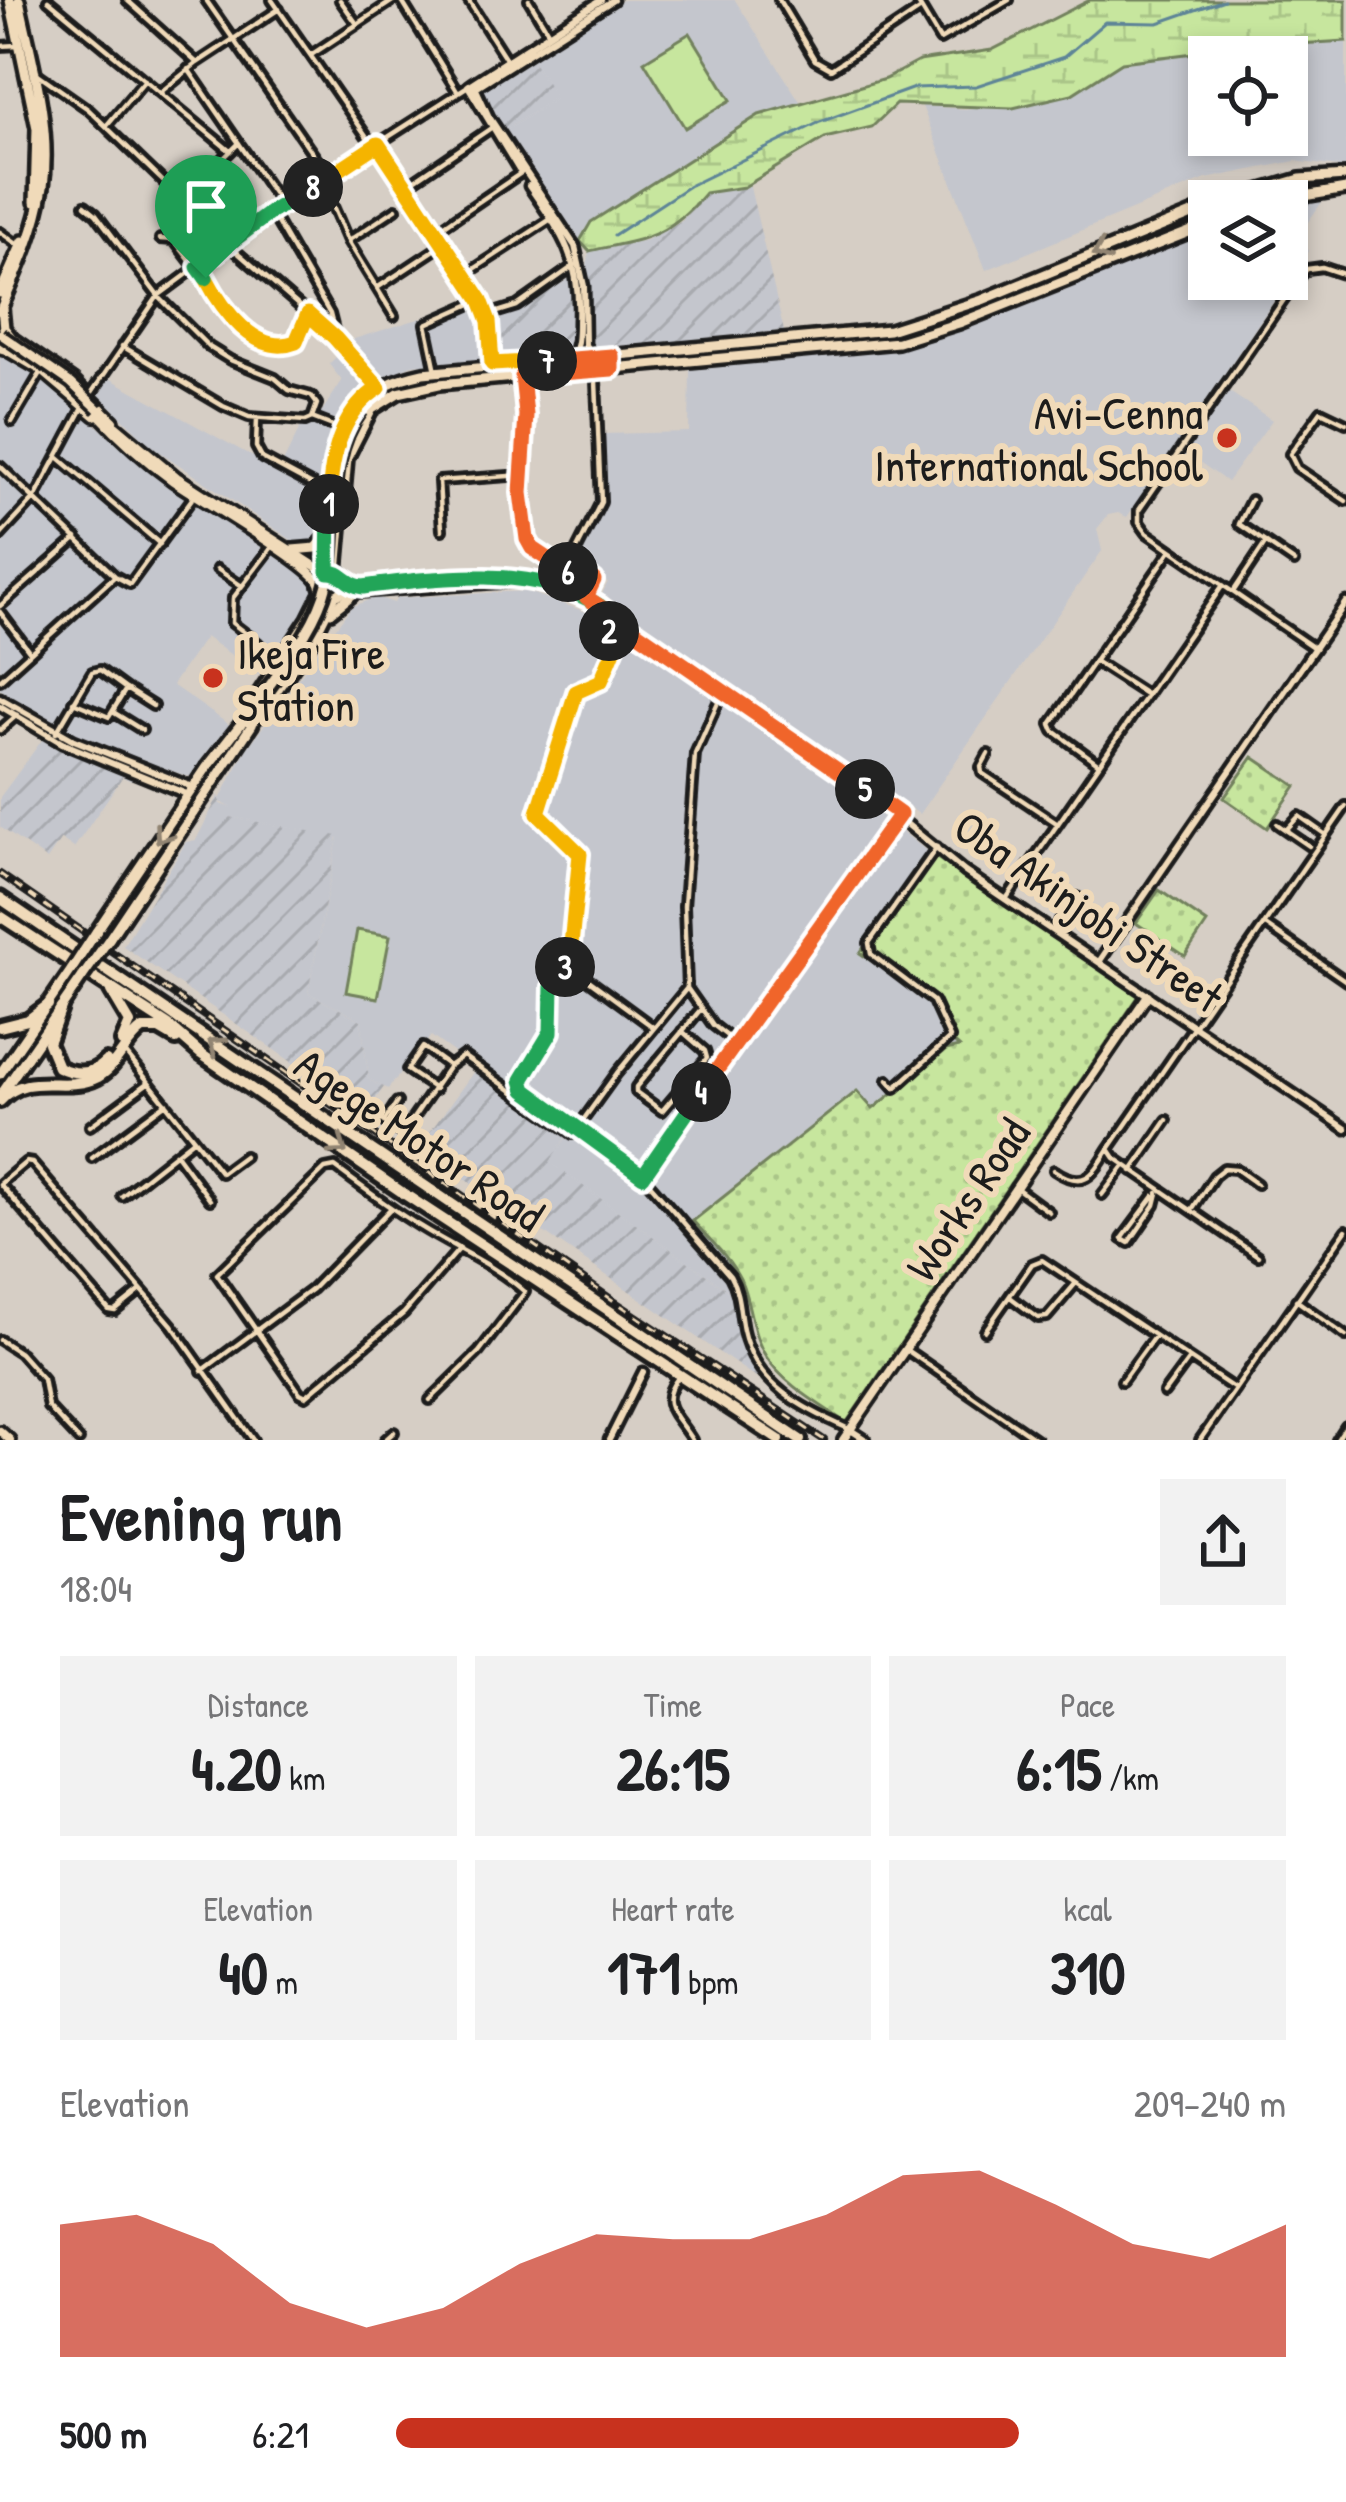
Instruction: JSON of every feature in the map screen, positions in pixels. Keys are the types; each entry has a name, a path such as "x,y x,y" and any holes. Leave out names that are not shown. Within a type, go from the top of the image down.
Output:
{"highway":[{"name":"Agege Motor Road","path":"0,898 800,1440"},
{"name":"Agege Motor Road","path":"0,916 101,979 201,1054 779,1440"},
{"path":"0,927 34,938"},
{"path":"0,1098 30,1082 100,1076 124,1051 133,1031 121,1002 101,979"},
{"path":"0,1027 28,1020 54,1006"},
{"path":"54,1006 48,1043 58,1066 71,1073 100,1068 147,1011"},
{"path":"133,1031 159,1029 201,1054"},
{"path":"509,1262 518,1249"}],"main road":[{"path":"0,293 37,203 37,128 14,0"},
{"path":"2,337 1,308 31,240 44,156 38,92 14,0"},
{"path":"1297,180 1346,176"},
{"path":"1308,195 1346,189"},
{"path":"248,722 313,628 327,599 344,457 354,429 379,388 404,377 492,364 890,330 982,300 1188,215"},
{"path":"1179,219 1172,232 1186,233"},
{"path":"1151,232 1168,232 1157,244"},
{"path":"0,1098 71,968 191,792 327,615 336,595 329,494 343,430 367,407 419,387 898,342 940,330 1186,233"},
{"path":"2,337 90,395 126,440"},
{"path":"2,337 71,383 126,440 197,491 334,575"},
{"path":"612,356 612,369"},
{"path":"45,367 194,496 310,569 321,587 336,595"},
{"path":"0,1074 109,939 248,722 321,587 334,575 347,458 367,407"},
{"path":"329,528 342,523"},
{"path":"292,550 316,548 329,528"},
{"path":"327,615 352,595"},
{"path":"302,629 314,637"},
{"name":"Works Road","path":"843,1440 1148,995"},
{"path":"0,1431 10,1440"}],"street":[{"path":"48,0 230,151"},
{"path":"127,0 197,63"},
{"path":"206,0 326,180 348,241 394,316"},
{"path":"272,0 406,186 481,300 488,315 492,364"},
{"path":"340,0 357,24"},
{"path":"311,55 397,0 489,116 575,246 584,286 584,346 595,357"},
{"path":"468,0 506,59"},
{"path":"529,0 550,33"},
{"path":"469,89 506,59 601,0"},
{"path":"90,395 158,296 271,212 614,0"},
{"path":"916,0 940,40 1009,0"},
{"path":"988,0 992,9"},
{"path":"781,1 815,60 831,69 922,9"},
{"path":"162,91 279,9"},
{"path":"0,46 20,45"},
{"path":"188,69 282,205"},
{"path":"33,71 73,96 106,126 230,246 335,338 379,388"},
{"path":"106,126 146,80"},
{"path":"469,89 567,241 579,290 578,341 571,359"},
{"path":"38,92 58,90"},
{"path":"406,186 491,128"},
{"path":"182,198 239,143"},
{"path":"436,231 520,173"},
{"path":"85,205 158,296 209,347 316,399 312,418"},
{"path":"348,241 396,209"},
{"path":"271,212 330,314 335,338"},
{"path":"465,275 552,218"},
{"path":"0,232 21,247"},
{"path":"160,239 174,240 220,306 261,338 291,345 308,314"},
{"path":"376,287 443,244"},
{"path":"488,315 517,306 575,265"},
{"path":"1314,648 1147,533 1139,522 1139,510 1307,268 1346,274"},
{"path":"436,371 425,324 481,300"},
{"path":"122,346 223,406 257,418 312,418 343,430"},
{"path":"12,422 45,367"},
{"path":"522,376 527,539 532,548 566,571 594,580 586,597"},
{"path":"566,571 601,502 596,381"},
{"path":"0,536 34,498 84,405"},
{"path":"1346,423 1321,411 1290,454 1297,468 1346,501"},
{"path":"257,418 256,447 262,458 329,494"},
{"path":"59,458 161,545"},
{"path":"0,466 126,583 134,582 194,496"},
{"path":"442,530 439,481 523,475"},
{"path":"1251,500 1238,521 1294,562"},
{"path":"30,652 0,609 77,538"},
{"path":"1233,592 1265,544"},
{"path":"258,644 232,623 231,605 272,547"},
{"path":"1099,764 1051,724 1172,550"},
{"path":"217,568 242,586"},
{"name":"Oba Akinjobi Street","path":"334,575 363,587 488,578 528,580 586,597 900,814 956,865 1346,1129"},
{"path":"0,680 115,576"},
{"path":"336,595 528,580"},
{"path":"1006,898 1222,585"},
{"path":"1099,962 1346,602"},
{"path":"600,606 597,621 616,638 616,645 601,681 576,692 538,813 579,851 567,964 552,987 551,1032 522,1085 643,1176 730,1276 746,1342 769,1381 808,1411 866,1440"},
{"path":"1094,661 1147,695"},
{"path":"56,735 95,670 116,678 153,706"},
{"path":"73,702 103,718 113,712 126,689"},
{"path":"723,690 701,734 691,778 684,877 687,988 720,1032 736,1042"},
{"path":"0,702 56,735 191,792"},
{"path":"113,712 142,730"},
{"path":"0,730 18,714"},
{"path":"988,754 982,772 1058,824"},
{"path":"1054,1170 1071,1181 1093,1172 1346,806"},
{"path":"643,1176 900,814"},
{"path":"1289,832 1304,819 1326,835"},
{"path":"1277,824 1309,846"},
{"path":"888,1080 895,1088 950,1038 933,1001 871,954 869,943 937,847"},
{"path":"1053,931 1077,897"},
{"path":"1265,924 1346,981"},
{"path":"567,964 653,1027"},
{"path":"397,1102 381,1120 404,1130 449,1066 463,1056 573,1134 687,988"},
{"path":"682,1031 706,1051 707,1058 662,1111 636,1087 682,1031 701,1009"},
{"path":"435,1089 406,1070 423,1047 449,1066"},
{"path":"124,1051 221,1173 244,1156"},
{"path":"90,1126 148,1083"},
{"path":"92,1158 166,1102"},
{"path":"1132,1171 1167,1120"},
{"path":"122,1196 194,1139"},
{"path":"1109,1149 1159,1191 1258,1256"},
{"path":"176,1154 210,1200"},
{"path":"141,1290 115,1311 109,1310 0,1184 29,1161 172,1325 253,1440"},
{"path":"1102,1195 1125,1165"},
{"path":"430,1400 479,1352 525,1292 506,1275 392,1208 335,1167 325,1169 217,1274 306,1396 404,1313 460,1248"},
{"path":"1192,1210 1224,1168 1236,1169 1258,1184"},
{"path":"1015,1187 1049,1212"},
{"path":"1159,1191 1130,1243 1124,1243 1122,1239 1159,1191"},
{"path":"202,1371 312,1289 392,1208"},
{"path":"1200,1440 1346,1230"},
{"path":"985,1331 1032,1264 1042,1260 1235,1389"},
{"path":"1010,1297 1038,1318 1047,1317 1076,1283"},
{"path":"1296,1300 1346,1336"},
{"path":"1122,1381 1154,1336"},
{"path":"0,1340 20,1353 43,1379 48,1407 79,1440"},
{"path":"904,1349 1037,1440"},
{"path":"1164,1393 1189,1359"},
{"path":"609,1440 643,1372"},
{"path":"681,1373 666,1395 692,1440"},
{"path":"1337,1440 1346,1426"},
{"path":"385,1440 394,1432"}],"shaded area":[{"path":"623,0 735,0 801,103 759,115 591,222 580,241 504,131 555,98 531,58"},
{"path":"1346,41 1346,168 1295,161 1188,180 1188,186 986,270 922,106 965,109 1072,94 1122,62 1188,54 1188,156 1308,156 1308,43"},
{"path":"531,58 556,98 504,131 482,89"},
{"path":"749,183 784,331 500,357 498,319 587,267 589,251 647,240 682,220 705,193"},
{"path":"1322,196 1308,222 1308,199"},
{"path":"1188,238 1188,300 1275,300 1127,517 1108,515 1097,529 1102,551 919,814 602,594 608,582 571,570 605,508 601,434 689,432 690,369 874,353 922,341"},
{"path":"476,301 485,359 412,365 382,378 344,413 328,447 322,529 311,545 299,545 151,446 99,395 109,378 279,471 302,424 313,425 342,381 329,364 354,339"},
{"path":"0,353 48,382 129,454 315,583 304,618 264,677 205,637 172,685 231,726 193,778 146,762 131,781 45,736 53,723 0,689"},
{"name":"Avi-Cenna International School","path":"1228,391 1272,420 1227,482 1186,452"},
{"path":"525,591 592,614 849,790 928,852 860,952 938,1007 961,1047 946,1050 873,1109 857,1091 694,1220 732,1265 744,1295 737,1297 549,1162 568,1135 431,1036 388,1089 369,1080 361,1020 308,993 338,837 229,817 230,807 219,801 246,750 351,607 376,597 394,603 397,598"},
{"path":"45,736 123,776 74,848 61,839 47,860 0,827 0,797"},
{"path":"219,795 221,804 230,807 230,817 338,836 308,993 361,1020 369,1080 384,1087 366,1113 123,946 186,842 196,840"},
{"path":"477,1067 568,1134 550,1162 737,1297 745,1346 760,1373 755,1377 419,1147"}],"green space":[{"path":"1090,0 1346,0 1346,41 1308,43 1308,36 1188,36 1188,54 1122,62 1072,94 1013,108 896,104 872,127 825,138 744,187 705,193 678,220 653,235 589,251 580,241 591,222 759,115 885,79 919,61 992,50"},
{"path":"690,33 731,100 685,128 644,61"},
{"path":"1253,757 1296,786 1267,828 1224,798"},
{"path":"928,852 1140,994 846,1423 793,1386 767,1358 740,1279 693,1221 857,1091 873,1109 946,1050 959,1047 947,1036 938,1007 860,953"},
{"path":"1159,890 1207,923 1185,956 1136,923"},
{"path":"357,930 390,936 378,998 346,992"}],"waterway":[{"path":"614,235 689,186 820,122 914,88 976,86 1064,57 1105,22 1158,23 1224,0"}],"railway":[{"path":"0,874 614,1301 824,1440"}],"place":[{"name":"Avi-Cenna International School","path":"1227,438"},
{"name":"Ikeja Fire Station","path":"213,678"}],"route":[{"path":"206,278 198,267 271,212 378,144 481,300 488,315 492,364 612,356 612,369 522,376 526,415 521,493 532,548 566,571 594,580 586,597 600,606 723,690 900,814 643,1176 522,1085 553,1024 551,993 570,955 580,854 538,813 576,692 601,681 616,638 597,621 600,606 552,584 520,577 363,587 328,572 329,494 338,444 360,404 379,388 308,314 296,342 274,343 231,318 206,278"}]}
